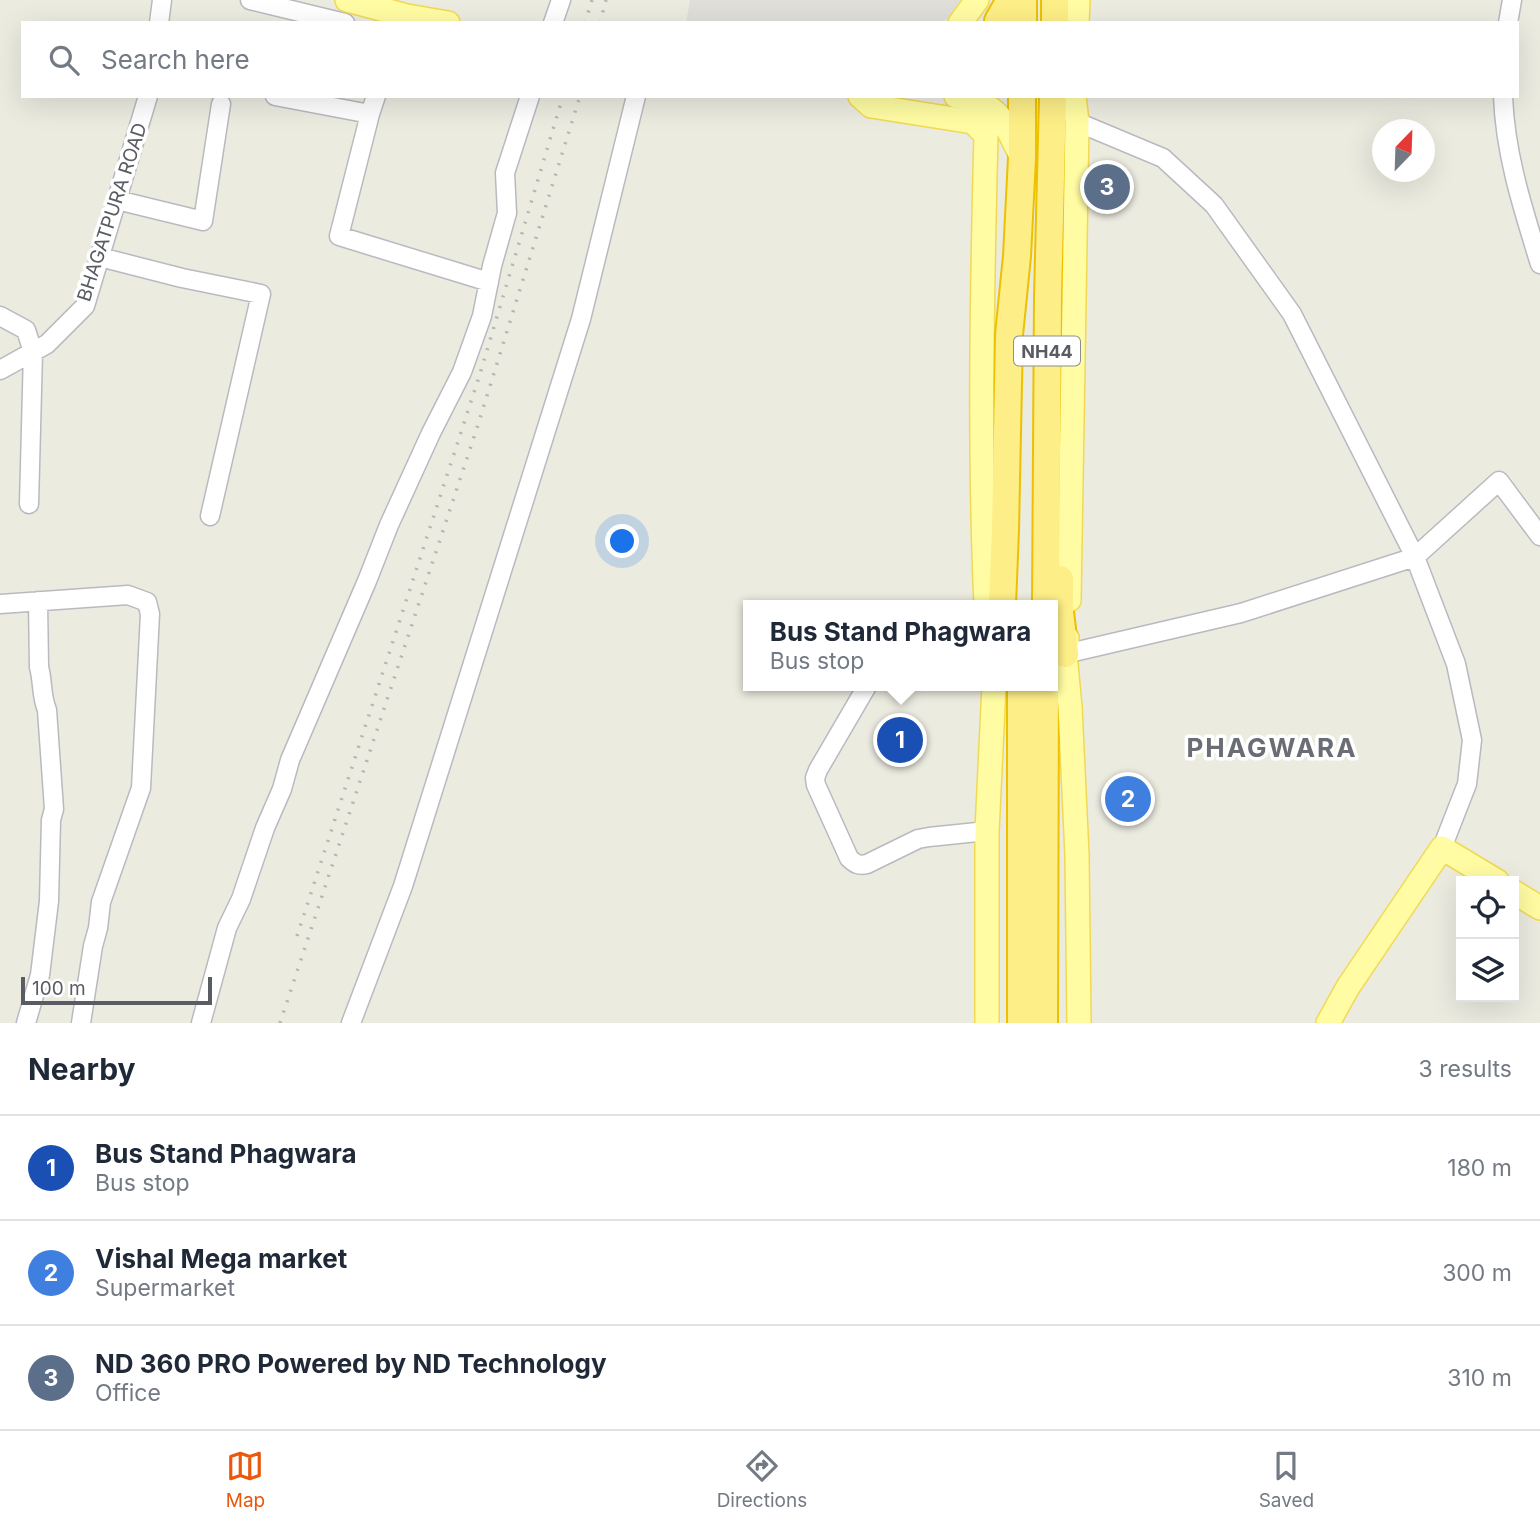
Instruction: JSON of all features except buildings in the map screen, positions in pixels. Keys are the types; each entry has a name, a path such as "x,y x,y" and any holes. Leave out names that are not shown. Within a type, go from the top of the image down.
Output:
{"highway":[{"path":"1005,13 1023,0"},
{"path":"1055,0 1055,21"},
{"name":"NH44","path":"1020,600 1017,256 1022,98"},
{"name":"NH44","path":"1046,600 1049,266 1054,98"},
{"path":"1002,600 1009,335 1017,256"},
{"path":"1049,266 1060,374 1060,612 1065,654"},
{"path":"1021,1023 1033,693"},
{"path":"1033,693 1044,1023"}],"main road":[{"path":"347,0 436,21"},
{"path":"961,21 977,0"},
{"path":"1077,21 1078,0"},
{"path":"862,98 871,106 973,122 986,135 983,489 985,600"},
{"path":"968,98 987,105 1002,118 1022,158"},
{"path":"1074,98 1077,122 1070,565 1065,654 1077,855 1079,1023"},
{"path":"987,1023 987,831 994,691"},
{"path":"1328,1023 1348,987 1442,848 1489,876"},
{"path":"1519,895 1540,908"}],"street":[{"path":"159,21 162,0"},
{"path":"250,0 337,21"},
{"path":"554,21 561,0"},
{"path":"1508,21 1512,0"},
{"name":"BHAGATPURA ROAD","path":"0,370 47,344 85,306 147,98"},
{"path":"286,98 370,114"},
{"path":"375,98 339,236 489,282"},
{"path":"201,1023 227,928 241,899 290,760 368,581 389,525 430,433 462,372 482,316 507,213 505,173 529,98"},
{"path":"351,1023 402,886 581,319 636,98"},
{"path":"1503,98 1504,123 1516,184 1540,264"},
{"path":"117,200 203,221 221,104"},
{"path":"1077,122 1163,158 1214,205 1292,314 1415,557 1456,664 1472,740 1467,784 1442,848"},
{"path":"100,257 182,278 261,294 210,516"},
{"path":"0,316 26,330 33,352 29,504"},
{"path":"1065,654 1241,613 1415,557 1499,481 1540,536"},
{"path":"0,604 128,595 147,602 150,614 141,788 101,902 81,1023"},
{"path":"26,1023 40,975 54,809 47,710 43,701 39,667 38,601"},
{"path":"864,691 818,770 816,778 816,785 849,858 854,863 867,864 918,839 987,831"}],"shaded area":[{"path":"690,0 960,0 943,21 686,21"}],"railway":[{"path":"586,21 592,0"},
{"path":"601,21 606,0"},
{"path":"297,936 479,377 562,98"},
{"path":"280,1023 477,428 579,98"}],"place":[{"name":"ND 360 PRO Powered by ND Technology","path":"1107,187"},
{"name":"Bus Stand Phagwara","path":"900,740"},
{"name":"Vishal Mega market","path":"1128,799"}],"district":[{"name":"PHAGWARA","path":"1272,747"}]}
